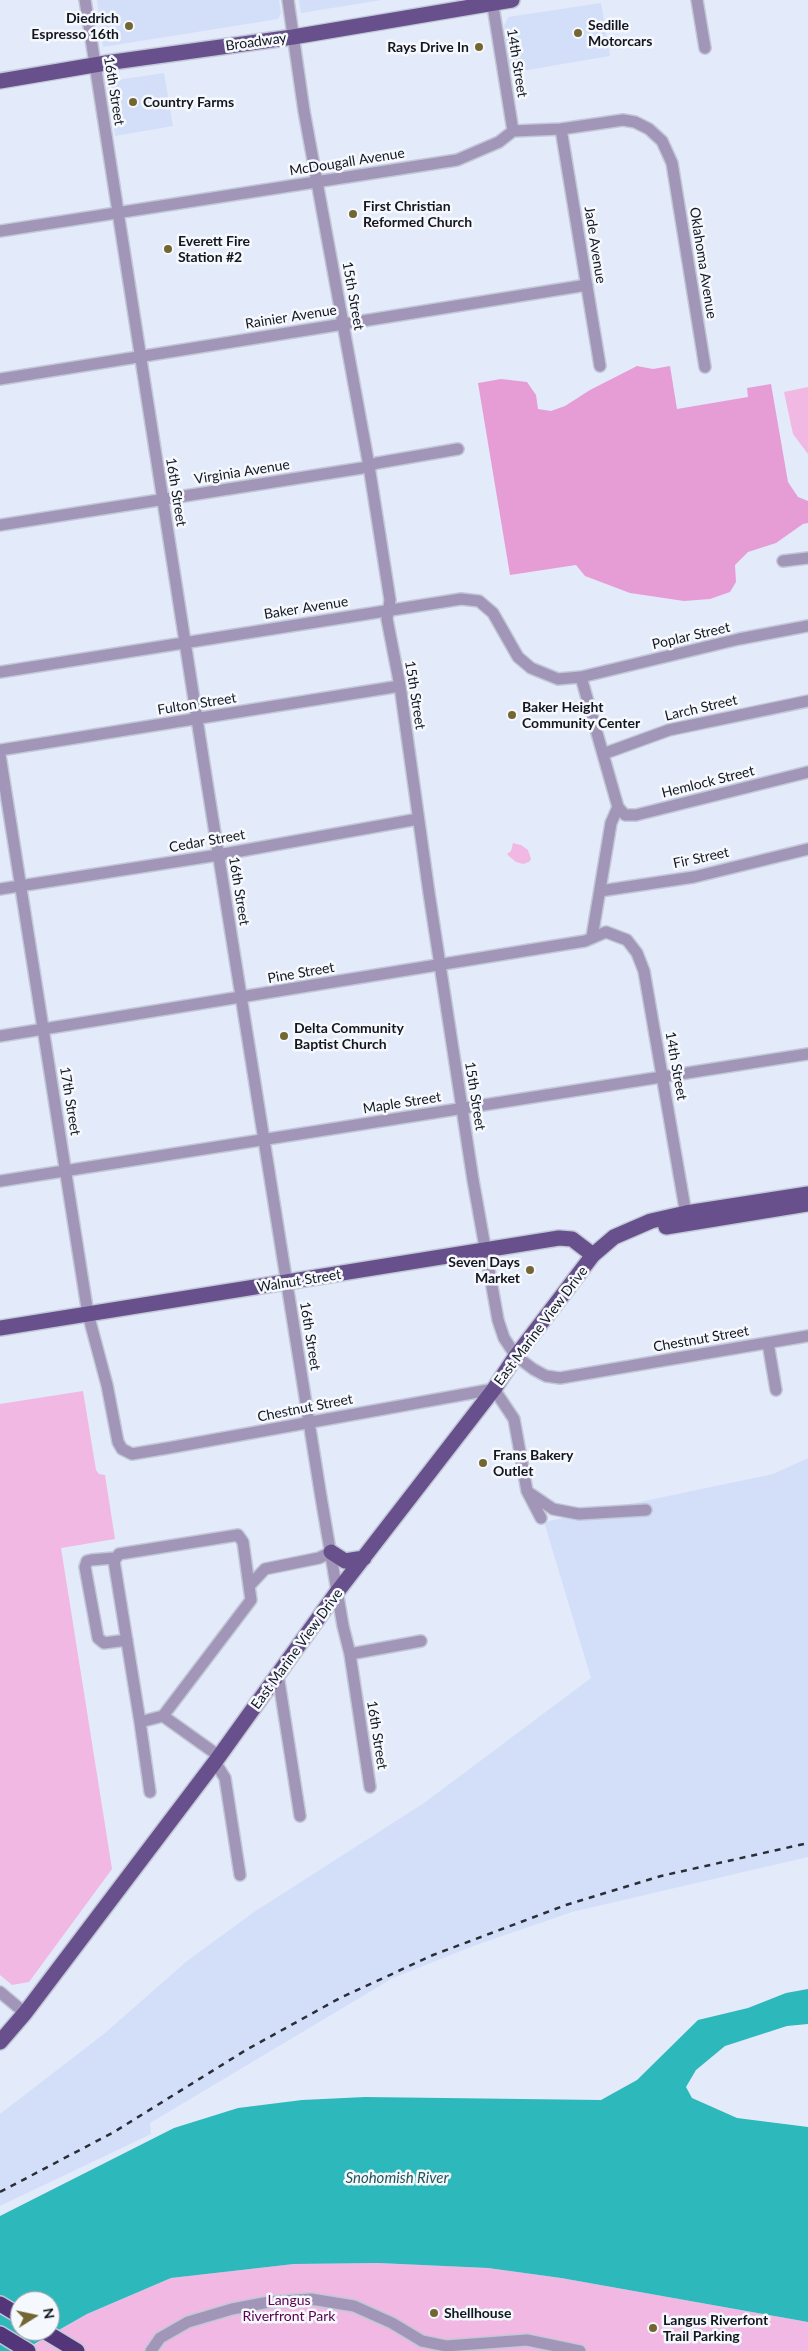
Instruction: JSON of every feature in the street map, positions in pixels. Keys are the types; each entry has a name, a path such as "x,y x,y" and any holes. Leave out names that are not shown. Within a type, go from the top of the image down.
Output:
{"highway":[{"path":"0,2334 28,2351"},
{"path":"60,2340 78,2351"}],"main road":[{"name":"Broadway","path":"0,81 95,65 294,37 512,0"},
{"name":"East Marine View Drive","path":"0,2042 25,2013 217,1759 337,1592 494,1389 516,1356 593,1255 614,1237 631,1228 808,1194"},
{"name":"East Marine View Drive","path":"686,1218 808,1204"},
{"name":"Walnut Street","path":"0,1328 558,1238 572,1239 593,1255"},
{"path":"330,1552 345,1561 364,1558"}],"street":[{"name":"16th Street","path":"84,0 196,719 330,1552 350,1654 370,1787"},
{"name":"15th Street","path":"288,0 317,182 390,600 387,620 400,686 418,819 462,1108 498,1320 504,1338 516,1356"},
{"path":"697,0 705,48"},
{"name":"14th Street","path":"492,2 513,131"},
{"name":"Oklahoma Avenue","path":"561,129 624,120 635,122 649,129 662,141 672,164 705,367"},
{"path":"513,131 561,129"},
{"name":"Jade Avenue","path":"561,129 600,366"},
{"name":"McDougall Avenue","path":"0,232 457,160 499,142 513,131"},
{"name":"Rainier Avenue","path":"0,379 587,285"},
{"name":"Virginia Avenue","path":"0,525 368,466 458,449"},
{"path":"784,561 808,558"},
{"name":"Baker Avenue","path":"0,672 461,599 479,601 493,613 514,652 531,668 558,679 581,677"},
{"name":"Poplar Street","path":"581,677 739,639 808,626"},
{"path":"581,677 618,807 611,823 592,937"},
{"name":"Fulton Street","path":"0,750 400,686"},
{"name":"Larch Street","path":"603,754 669,730 808,700"},
{"name":"17th Street","path":"0,755 88,1314 107,1385 118,1442 122,1449"},
{"name":"Hemlock Street","path":"618,807 626,814 636,815 808,772"},
{"name":"Cedar Street","path":"0,889 218,855 418,819"},
{"name":"Fir Street","path":"600,891 694,876 808,849"},
{"name":"14th Street","path":"606,932 627,940 637,953 644,971 686,1218"},
{"name":"Pine Street","path":"0,1036 585,941 606,932"},
{"name":"Maple Street","path":"0,1182 808,1054"},
{"name":"Chestnut Street","path":"516,1356 546,1376 560,1378 808,1336"},
{"path":"768,1343 776,1390"},
{"path":"494,1389 514,1419 526,1491 541,1518"},
{"name":"Chestnut Street","path":"122,1449 132,1454 494,1389"},
{"path":"526,1491 553,1509 579,1514 646,1510"},
{"path":"126,1640 104,1643 98,1638 85,1567 87,1562 114,1558 119,1554 238,1535 243,1542 251,1600 164,1716 140,1722"},
{"path":"250,1585 265,1569 319,1558 330,1552"},
{"path":"114,1558 150,1792"},
{"path":"350,1654 421,1641"},
{"path":"278,1675 300,1816"},
{"path":"164,1716 217,1759 225,1778 240,1875"},
{"path":"0,1992 25,2013"},
{"path":"151,2351 160,2338 188,2322 232,2309 269,2302 311,2299 354,2306 392,2323 422,2341 446,2346 527,2340 580,2351"}],"shaded area":[{"path":"97,0 279,0 281,13 278,19 103,47"},
{"path":"299,0 382,0 301,13"},
{"path":"601,3 610,56 510,73 504,26 508,17"},
{"path":"164,73 173,126 115,136 107,84 110,81"},
{"path":"637,366 653,369 670,366 677,409 748,397 747,388 771,384 788,482 798,497 808,501 808,523 803,524 776,543 748,552 735,565 736,582 730,592 710,599 684,601 630,593 585,576 576,565 510,575 478,383 501,379 527,382 536,395 538,409 551,411 565,406 590,390"},
{"path":"808,1458 808,1857 572,1912 476,1945 393,1978 150,2123 151,2134 0,2206 0,2114 105,2033 187,1961 254,1912 424,1803 591,1678 544,1522 773,1474"}],"green space":[{"path":"808,387 808,454 793,434 784,392"},
{"path":"513,843 521,845 528,850 531,859 529,862 523,864 516,862 507,854 511,851"},
{"path":"83,1391 96,1470 99,1474 105,1475 115,1539 61,1548 112,1869 29,1982 12,1985 0,1975 0,1404"},
{"name":"Langus Riverfront Park","path":"378,2263 488,2268 561,2278 808,2322 808,2351 23,2351 40,2341 60,2341 60,2330 87,2314 171,2278 294,2264"}],"water":[{"name":"Snohomish River","path":"808,1989 808,2024 787,2026 725,2046 696,2070 686,2087 692,2098 737,2118 808,2127 808,2322 561,2278 488,2268 378,2263 294,2264 171,2278 87,2314 60,2329 60,2291 10,2291 10,2341 40,2341 22,2351 0,2351 0,2216 174,2128 238,2108 302,2100 365,2097 601,2100 637,2080 698,2020 748,2008 786,1993"}],"railway":[{"path":"0,2192 114,2132 246,2050 340,1998 433,1955 566,1905 661,1876 808,1843"}],"place":[{"name":"Diedrich Espresso 16th","path":"129,26"},
{"name":"Sedille Motorcars","path":"578,33"},
{"name":"Rays Drive In","path":"479,47"},
{"name":"Country Farms","path":"133,102"},
{"name":"First Christian Reformed Church","path":"353,214"},
{"name":"Everett Fire Station #2","path":"168,249"},
{"name":"Baker Height Community Center","path":"512,715"},
{"name":"Delta Community Baptist Church","path":"284,1036"},
{"name":"Seven Days Market","path":"530,1270"},
{"name":"Frans Bakery Outlet","path":"483,1463"},
{"name":"Shellhouse","path":"434,2313"},
{"name":"Langus Riverfont Trail Parking","path":"653,2328"}]}
